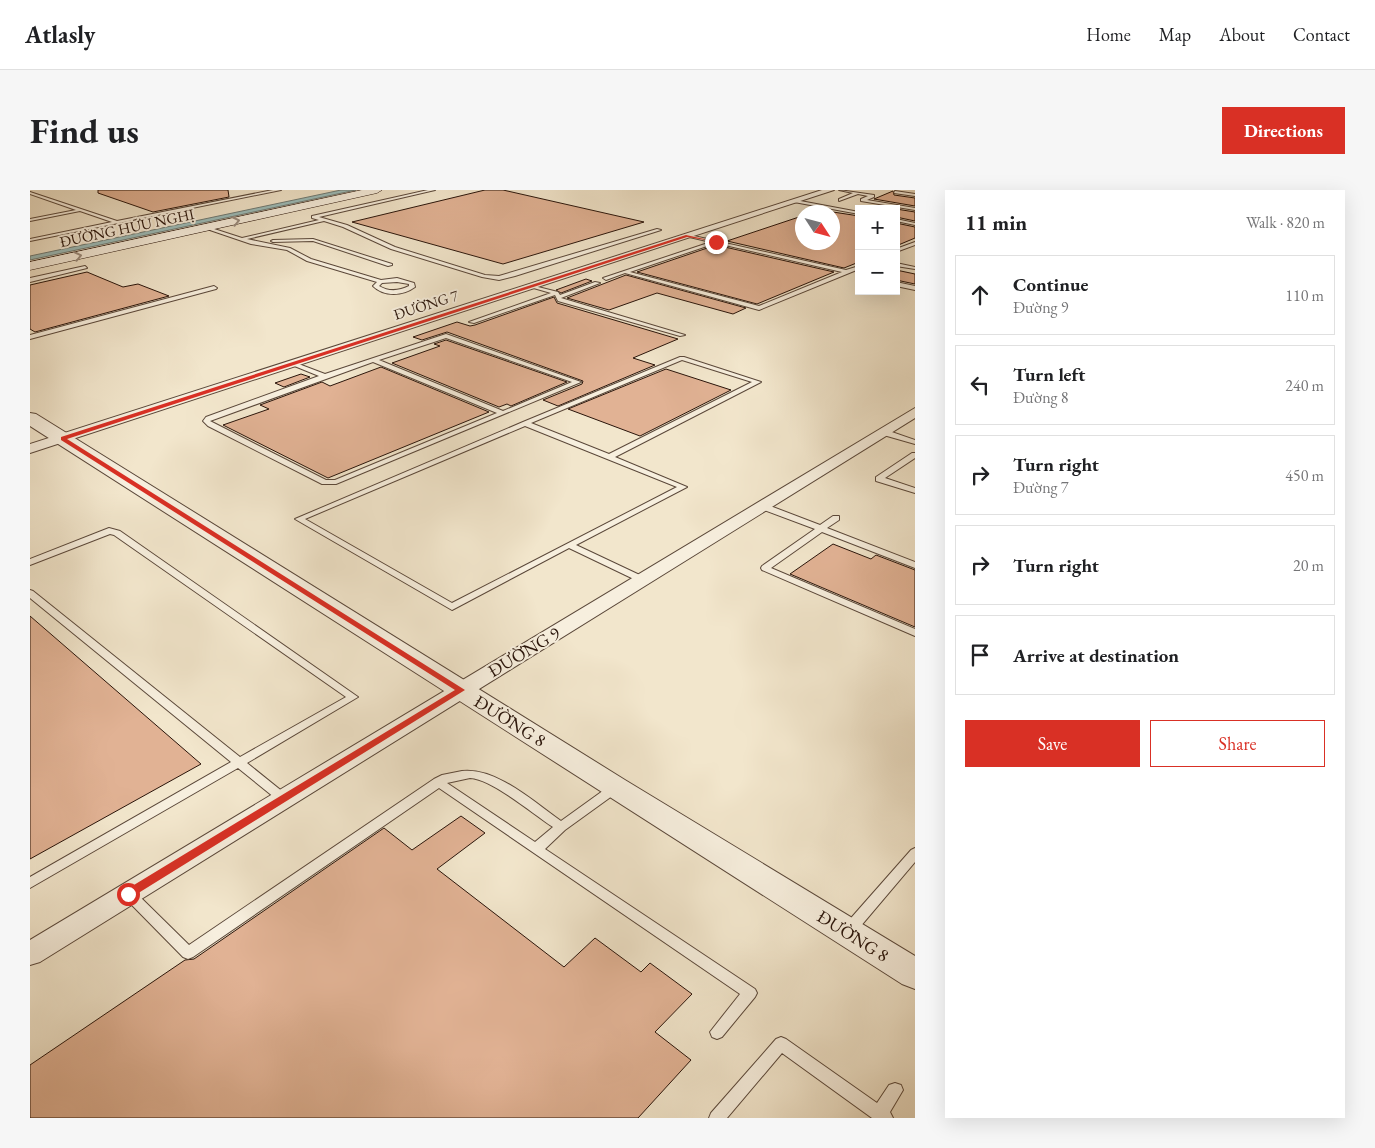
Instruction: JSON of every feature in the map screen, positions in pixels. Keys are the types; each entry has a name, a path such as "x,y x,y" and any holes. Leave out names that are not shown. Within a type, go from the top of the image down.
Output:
{"main road":[{"name":"ĐƯỜNG HỮU NGHỊ","path":"30,266 378,190"},
{"name":"ĐƯỜNG HỮU NGHỊ","path":"30,250 283,193"}],"street":[{"name":"ĐƯỜNG 7","path":"30,449 830,190"},
{"name":"ĐƯỜNG 9","path":"30,954 915,412"},
{"name":"ĐƯỜNG 8","path":"30,418 615,788 915,974"}],"lane":[{"path":"433,190 314,217 346,226 393,248 484,276 499,278 659,230"},
{"path":"841,190 873,196 862,200 915,209"},
{"path":"896,192 915,196"},
{"path":"30,193 116,223"},
{"path":"30,240 283,193"},
{"path":"840,200 859,193"},
{"path":"795,201 855,212"},
{"path":"30,220 80,210"},
{"path":"234,236 318,218"},
{"path":"242,239 326,220"},
{"path":"900,221 915,224"},
{"path":"206,228 242,239 288,249 302,258 381,282 402,281 411,283 412,287 401,291 384,291 376,286 381,282"},
{"path":"687,235 847,272"},
{"path":"242,239 313,240 390,265"},
{"path":"606,278 716,242"},
{"path":"898,250 915,243"},
{"path":"900,265 915,268"},
{"path":"30,280 85,267"},
{"path":"624,272 759,308 855,269"},
{"path":"472,322 597,283"},
{"path":"900,285 915,288"},
{"path":"532,286 557,295 560,300 682,335"},
{"path":"30,337 214,288"},
{"path":"446,336 578,382 336,482 325,482 210,425 206,421 208,418 373,360 446,336"},
{"path":"525,423 683,487 452,607 299,519 525,423 682,358 758,382 609,457"},
{"path":"373,360 503,413"},
{"path":"294,364 325,376"},
{"path":"884,432 915,442"},
{"path":"915,455 879,479 915,491"},
{"path":"762,506 915,565"},
{"path":"836,518 765,568 915,633"},
{"path":"30,562 109,531 117,533 353,697 30,883"},
{"path":"569,545 643,580"},
{"path":"30,593 284,799"},
{"path":"128,894 188,953 438,782 462,774 478,775 491,781 561,827"},
{"path":"438,782 750,993 717,1032"},
{"path":"536,849 561,827 615,788"},
{"path":"847,932 914,857"},
{"path":"717,1118 781,1044 882,1116 895,1090"}],"water":[{"path":"341,190 356,190 30,260 30,256"}],"building":[{"path":"98,190 228,190 229,197 153,212 98,193"},
{"path":"485,190 503,190 644,222 503,264 352,222"},
{"path":"893,191 894,195 915,198 915,206 874,199"},
{"path":"900,210 915,212 915,221 900,218"},
{"path":"840,213 855,215 855,264 844,268 727,241 795,218 795,250 840,250"},
{"path":"900,224 915,227 915,238 900,244"},
{"path":"716,245 834,272 757,304 637,272"},
{"path":"900,271 915,274 915,284 900,281"},
{"path":"87,272 123,287 138,284 169,296 35,332 30,329 30,285"},
{"path":"626,275 746,308 733,314 657,293 609,310 567,298"},
{"path":"586,279 592,281 561,293 556,290"},
{"path":"554,297 557,303 678,339 633,358 655,365 558,406 543,400 582,384 583,381 447,332 422,340 413,337 457,322 470,326 475,325"},
{"path":"446,340 567,382 511,406 507,404 499,407 392,363 440,346 434,344"},
{"path":"381,367 489,412 328,478 223,425 269,409 260,405 322,382 330,386"},
{"path":"666,369 731,390 640,436 568,409"},
{"path":"301,374 310,377 284,387 275,383"},
{"path":"833,544 871,559 876,555 915,570 915,627 790,574"},
{"path":"30,616 201,764 30,859"},
{"path":"461,816 485,833 437,869 564,967 595,938 641,972 650,963 692,994 655,1032 691,1060 638,1118 30,1118 30,1065 185,960 194,959 384,828 412,850"}],"route":[{"path":"128,894 461,690 63,438 687,235 716,242"}]}
